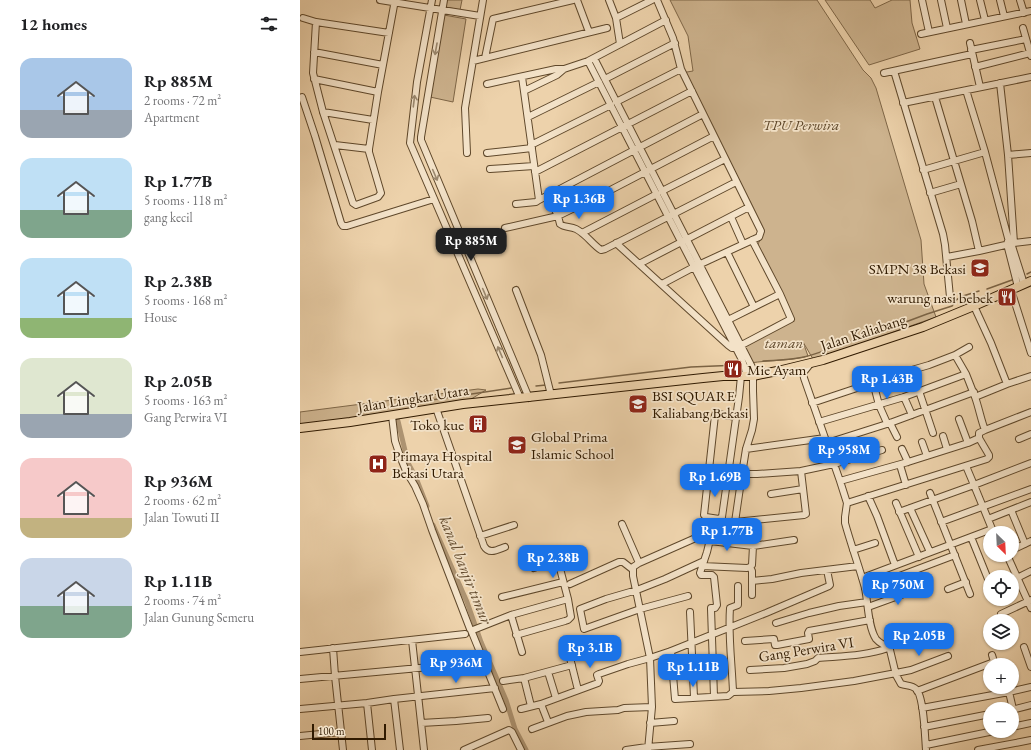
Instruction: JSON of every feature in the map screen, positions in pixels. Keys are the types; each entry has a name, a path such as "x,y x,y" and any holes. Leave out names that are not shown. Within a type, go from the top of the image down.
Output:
{"main road":[{"name":"Jalan Kaliabang","path":"526,391 551,392 723,376 747,372 782,370 823,360 923,327 974,306 1020,281"},
{"name":"Jalan Lingkar Utara","path":"300,428 394,416 526,391"}],"street":[{"path":"380,0 394,1 480,16"},
{"path":"432,0 432,8 417,82 410,143 517,393"},
{"path":"444,0 420,140 526,391"},
{"path":"467,153 465,108 482,0"},
{"path":"485,58 494,19 573,0"},
{"path":"577,0 589,32"},
{"path":"609,0 616,18 620,44"},
{"path":"616,18 652,0"},
{"path":"657,0 675,43 681,69 761,231 758,237 662,284"},
{"path":"922,0 929,32"},
{"path":"941,0 947,28"},
{"path":"961,0 966,24"},
{"path":"980,0 985,20"},
{"path":"1000,0 1004,16"},
{"path":"1020,0 1024,13"},
{"path":"316,22 312,70 353,203 356,205 378,197 381,193 369,149 394,1"},
{"path":"921,34 1031,11"},
{"path":"302,18 316,22 389,33"},
{"path":"524,91 557,75 564,69 591,59 666,20"},
{"path":"473,61 607,28"},
{"path":"975,67 1031,54 1023,28"},
{"path":"884,73 894,72 971,49 1026,39"},
{"path":"528,117 675,43"},
{"path":"971,49 980,87"},
{"path":"314,52 383,65"},
{"path":"591,59 744,357 753,391 754,420 746,449 735,522"},
{"path":"487,84 556,69 564,69"},
{"path":"487,153 532,147 681,69"},
{"path":"894,72 946,245 950,297"},
{"path":"522,77 535,169 537,196 539,200"},
{"path":"903,103 1031,77"},
{"path":"314,79 378,92"},
{"path":"1000,83 1008,155 1010,242"},
{"path":"966,90 985,152 1020,281 1031,353"},
{"path":"490,169 535,169 692,91"},
{"path":"302,96 316,136 343,226 434,199"},
{"path":"935,97 972,221 979,251"},
{"path":"324,112 374,120"},
{"path":"516,204 536,202 703,114"},
{"path":"504,228 558,216 714,136"},
{"path":"411,140 420,140"},
{"path":"335,145 369,149"},
{"path":"923,170 985,152"},
{"path":"1008,155 1031,153"},
{"path":"582,233 725,158"},
{"path":"548,195 558,216 560,224 566,227 574,228 582,233 601,250 736,182"},
{"path":"930,193 961,184"},
{"path":"639,264 749,207"},
{"path":"731,217 743,244"},
{"path":"616,243 732,348 738,347 791,319 780,294 752,240"},
{"path":"947,257 979,251 1010,242 1031,241"},
{"path":"727,252 754,307"},
{"path":"462,264 470,261"},
{"path":"697,266 728,320 738,347"},
{"path":"516,290 541,355 551,392"},
{"path":"728,320 780,294"},
{"path":"974,306 991,343 1007,384"},
{"path":"812,403 873,382 929,366 955,355 969,347"},
{"path":"955,355 966,374 975,395 985,430"},
{"path":"811,363 803,373 806,386 847,503 845,523 865,589 871,627 876,639 888,648 892,654 896,673 901,684 917,690 983,668"},
{"path":"736,417 719,414 715,415 704,515 706,517 719,519 722,517 740,391 747,372"},
{"path":"819,422 904,397 966,374"},
{"path":"746,449 826,441 888,423 1031,376"},
{"path":"873,382 879,405 897,438"},
{"path":"919,392 933,433"},
{"path":"904,397 912,415"},
{"path":"436,408 484,546 486,550 491,552 505,547"},
{"path":"847,503 989,458 989,455 979,438 979,433 1031,412"},
{"path":"394,416 395,441 400,456 423,504 467,623 472,630 503,709"},
{"path":"959,419 968,443"},
{"path":"1019,438 1031,434"},
{"path":"943,436 947,449"},
{"path":"840,481 900,465 979,438"},
{"path":"922,442 927,456"},
{"path":"902,449 908,462"},
{"path":"742,474 801,471 834,464 882,450"},
{"path":"899,512 1031,463"},
{"path":"900,465 906,485"},
{"path":"966,466 992,526"},
{"path":"632,569 639,562 735,522 806,515 801,471"},
{"path":"771,494 803,489"},
{"path":"941,522 1031,489"},
{"path":"930,493 970,594"},
{"path":"868,496 896,566"},
{"path":"988,519 1031,502"},
{"path":"896,503 919,556"},
{"path":"910,508 930,552"},
{"path":"1011,510 1028,543"},
{"path":"622,524 639,562"},
{"path":"480,536 514,525"},
{"path":"712,531 700,574 714,577 717,605 715,608 711,608 714,696"},
{"path":"862,578 951,544 983,534"},
{"path":"971,537 984,570"},
{"path":"710,542 753,546 794,540"},
{"path":"853,550 875,543"},
{"path":"752,595 752,571 750,567 752,565 753,546"},
{"path":"865,589 955,555"},
{"path":"516,635 568,620 570,617 567,583 558,561 555,560 534,568"},
{"path":"502,597 567,583 618,562 623,562 632,569 650,658 652,708 648,748"},
{"path":"688,596 640,609 584,629 580,609 606,599 637,590 703,564 750,567"},
{"path":"752,581 858,566"},
{"path":"521,709 541,704 598,683 600,681 597,675 599,674 692,643 829,586 827,570"},
{"path":"1019,579 1031,571"},
{"path":"948,589 966,582"},
{"path":"1019,585 1029,600 1031,608"},
{"path":"734,692 730,608 738,605 738,586"},
{"path":"776,623 839,606 868,605 922,587"},
{"path":"472,630 511,616 568,599"},
{"path":"1001,614 1029,600"},
{"path":"690,612 694,697"},
{"path":"511,616 522,652"},
{"path":"745,641 774,639 775,645 777,645 808,639 808,632 870,620"},
{"path":"300,652 465,634"},
{"path":"412,640 423,750"},
{"path":"333,648 343,750"},
{"name":"Gang Perwira VI","path":"750,670 784,668 807,664 818,658 859,654 888,648"},
{"path":"1024,648 1031,667"},
{"path":"671,651 675,699 728,696 734,692 769,691 854,681 911,670 948,656"},
{"path":"569,654 578,690"},
{"path":"992,654 993,658"},
{"path":"300,679 484,662"},
{"path":"503,680 524,678 572,665"},
{"path":"548,672 556,698"},
{"path":"524,678 531,706"},
{"path":"1019,689 1031,687"},
{"path":"300,709 368,703 495,688"},
{"path":"917,690 922,708 926,747 983,734"},
{"path":"922,708 990,694"},
{"path":"394,699 400,750"},
{"path":"368,703 372,750"},
{"path":"541,704 548,722"},
{"path":"1019,708 1031,705"},
{"path":"532,729 567,716 586,712 607,711 624,708 652,708"},
{"path":"924,727 983,715"},
{"path":"421,723 488,718"},
{"path":"650,723 674,721"},
{"path":"1019,726 1031,723"},
{"path":"464,750 509,730 512,732 521,750"},
{"path":"300,736 341,732"},
{"path":"978,750 991,749 1030,741 1031,748"},
{"path":"626,750 690,744"}],"green space":[{"path":"447,0 462,0 460,10 446,7"},
{"name":"TPU Perwira","path":"670,0 817,0 863,70 871,78 876,88 921,240 924,284 936,317 813,359 803,342 808,356 794,359 750,363 741,346 791,319 794,322 756,248 764,232 681,73 693,71 688,36"},
{"path":"825,0 870,0 875,8 892,0 910,0 912,23 920,49 869,65"},
{"path":"444,15 466,19 453,102 430,97"},
{"path":"478,389 486,390 463,404 300,428 300,412"}],"waterway":[{"path":"1027,274 1031,272"},
{"path":"987,289 1012,280"},
{"path":"879,332 952,306 956,300 963,296 979,291"},
{"path":"763,361 804,357 870,334"},
{"path":"559,383 691,367 739,365"},
{"path":"536,386 546,385"},
{"path":"398,405 511,388"},
{"name":"kanal banjir timur","path":"398,421 408,463 416,478 427,506"},
{"name":"kanal banjir timur","path":"433,525 467,602 481,642 506,700 515,729 526,750"}],"place":[{"name":"SMPN 38 Bekasi","path":"980,268"},
{"name":"warung nasi bebek","path":"1007,297"},
{"name":"Mie Ayam","path":"733,369"},
{"name":"BSI SQUARE Kaliabang Bekasi","path":"638,404"},
{"name":"Toko kue","path":"478,424"},
{"name":"Global Prima Islamic School","path":"517,445"},
{"name":"Primaya Hospital Bekasi Utara","path":"378,464"}],"park label":[{"name":"taman","path":"784,342"}]}
